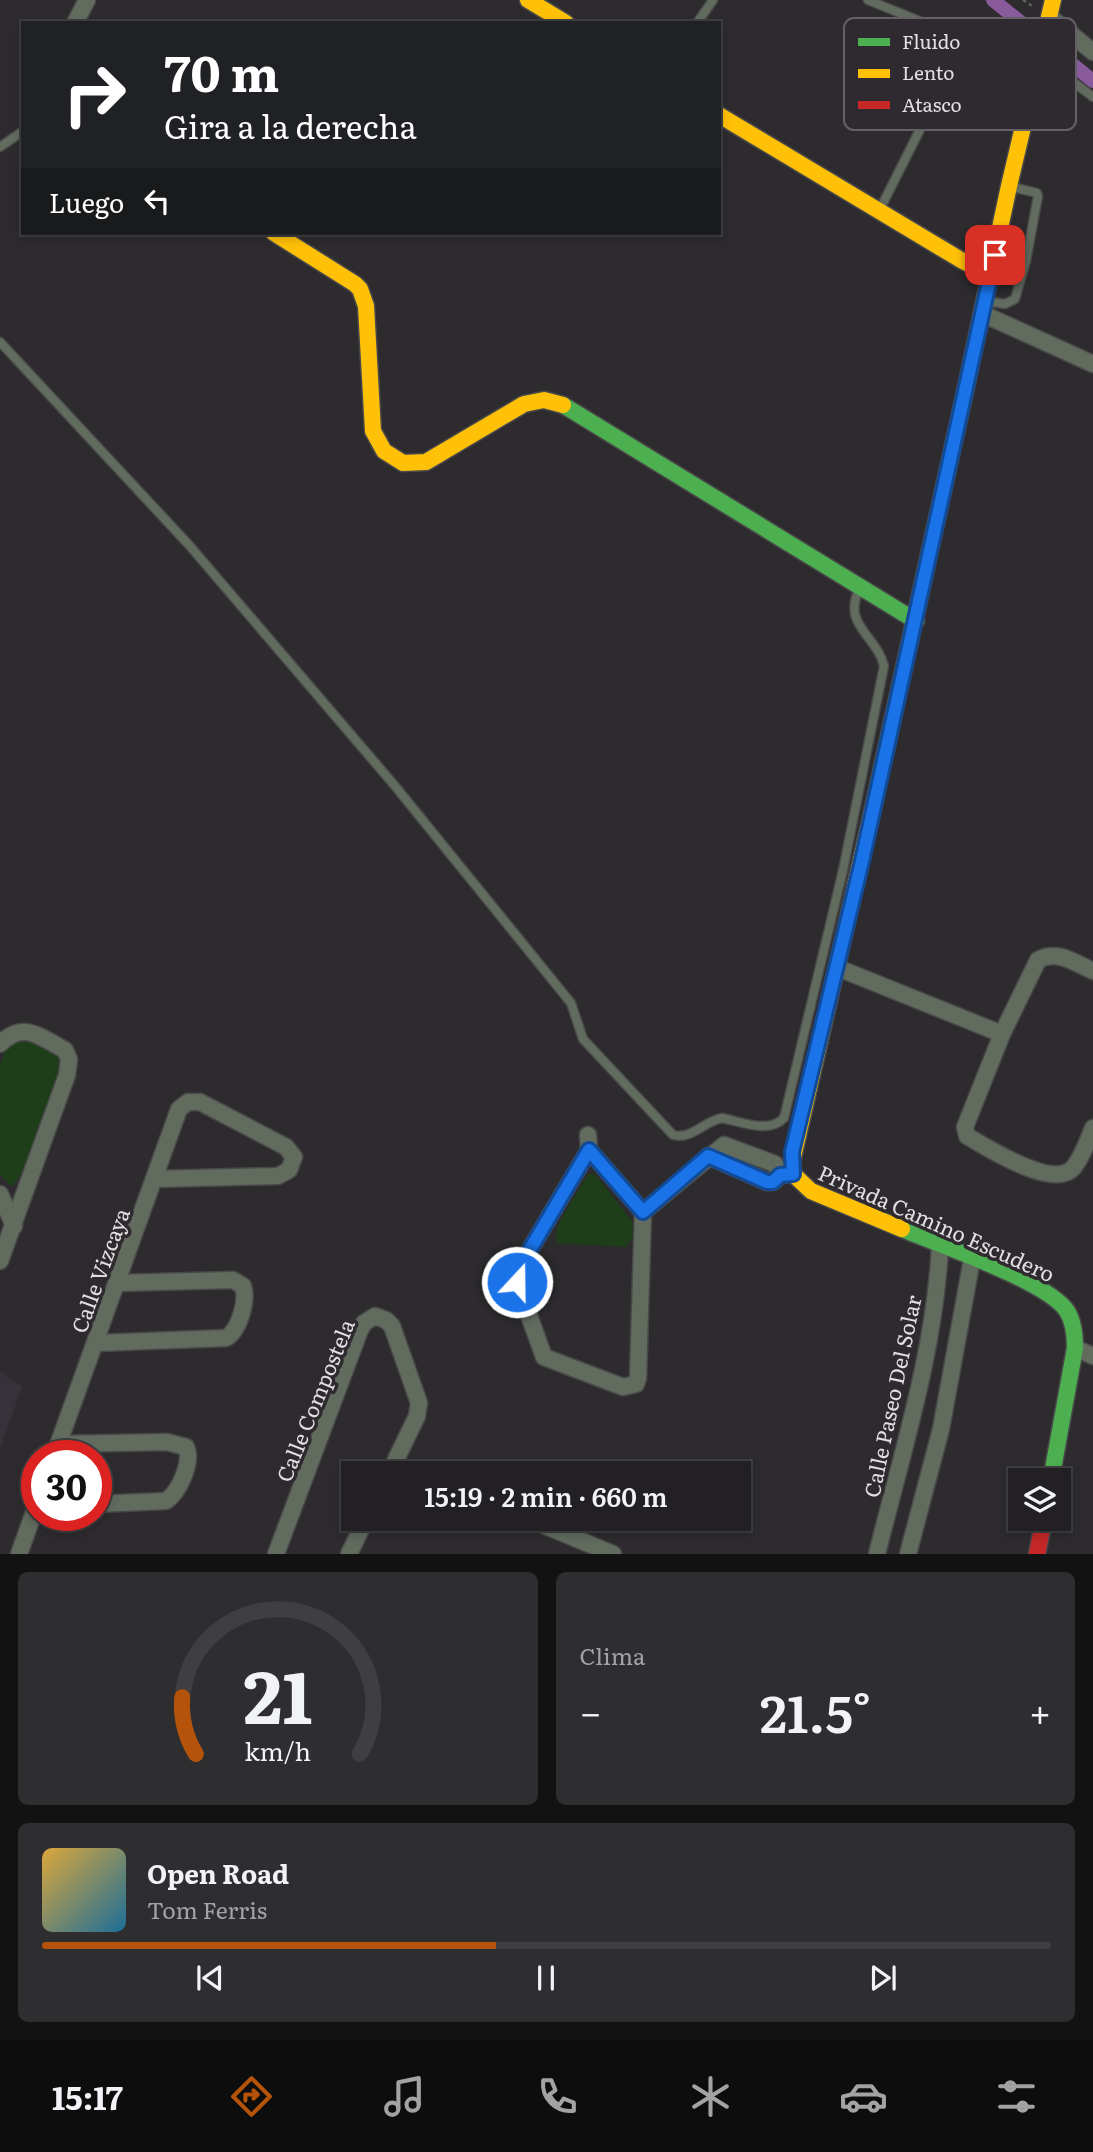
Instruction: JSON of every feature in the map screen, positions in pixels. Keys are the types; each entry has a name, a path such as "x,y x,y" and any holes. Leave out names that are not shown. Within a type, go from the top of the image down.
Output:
{"street":[{"path":"76,21 87,0"},
{"path":"528,0 563,21"},
{"path":"1049,18 1053,0"},
{"path":"1076,40 1093,52"},
{"path":"721,116 961,260 991,275"},
{"path":"643,1212 589,1142 519,1268 517,1282 544,1357 623,1387 636,1384 638,1378 643,1212 708,1156 767,1182 786,1175 838,968 1022,130"},
{"path":"278,235 360,289 366,306 373,431 384,451 402,463 426,461 524,404 538,399 549,399 563,405 916,621"},
{"path":"961,260 984,308 1093,364"},
{"path":"1093,971 1059,956 1051,955 1038,960 1002,1034 965,1128 967,1136 1006,1158 1054,1175 1064,1174 1075,1166 1093,1128"},
{"path":"838,968 1002,1034"},
{"path":"0,1044 15,1032 23,1030 65,1049 69,1059 67,1075 0,1261"},
{"name":"Calle Vizcaya","path":"60,1440 179,1109 188,1102 200,1102 286,1147 293,1153 295,1161 285,1174 154,1179"},
{"name":"Privada Camino Escudero","path":"786,1175 811,1191 1040,1287 1064,1305 1075,1325 1075,1348"},
{"path":"0,1194 13,1226"},
{"name":"Calle Paseo Del Solar","path":"877,1553 918,1387 939,1278 940,1247"},
{"path":"908,1553 949,1394 972,1259"},
{"path":"96,1343 219,1340 230,1336 246,1297 243,1286 225,1279 117,1283"},
{"name":"Calle Compostela","path":"276,1553 360,1329 375,1316 386,1320 392,1326 419,1398 417,1416 395,1461"},
{"path":"1053,1468 1075,1348 1093,1356"},
{"path":"918,1387 949,1394"},
{"path":"112,1446 167,1442 186,1447 189,1458 176,1491 166,1501 112,1503"},
{"path":"19,1553 27,1531"},
{"path":"349,1553 360,1531"},
{"path":"559,1531 613,1553"},
{"path":"1037,1553 1042,1531"}],"lane":[{"path":"698,21 713,0"},
{"path":"869,0 912,18"},
{"path":"1076,82 1093,97"},
{"path":"879,211 920,130"},
{"path":"0,147 21,132"},
{"path":"984,308 1015,299 1026,261 1038,196 1037,193 1009,186"},
{"path":"0,342 189,545 395,786 571,1003 583,1039 673,1135 687,1136 714,1119 722,1118 768,1127 778,1125 785,1118 843,870 884,666 879,653 854,616 854,601 861,587"}],"shaded area":[{"path":"0,1371 22,1387 0,1449"}],"green space":[{"path":"20,1036 58,1056 62,1063 22,1174 11,1187 0,1174 0,1064 10,1041"},
{"path":"588,1174 595,1174 632,1221 633,1235 627,1247 556,1243 557,1226"}],"waterway":[{"path":"993,0 1015,18"},
{"path":"1076,67 1093,81"}],"traffic: fast":[{"path":"873,808 966,387"},
{"path":"563,405 916,621"},
{"path":"902,1229 1016,1276 1056,1300 1067,1311 1074,1329 1075,1348 1053,1468"}],"traffic: slow":[{"path":"528,0 563,21"},
{"path":"1049,18 1053,0"},
{"path":"721,116 961,260 991,275"},
{"path":"966,387 1022,130"},
{"path":"277,235 360,289 366,306 373,431 384,451 403,463 426,462 524,404 544,400 563,405"},
{"path":"873,808 792,1162 793,1174 811,1191 902,1229"}],"traffic: jam":[{"path":"1037,1554 1042,1531"}],"route":[{"path":"517,1282 519,1268 589,1150 643,1212 708,1156 767,1182 773,1182 780,1175 793,1174 792,1152 838,968 995,255"}]}
